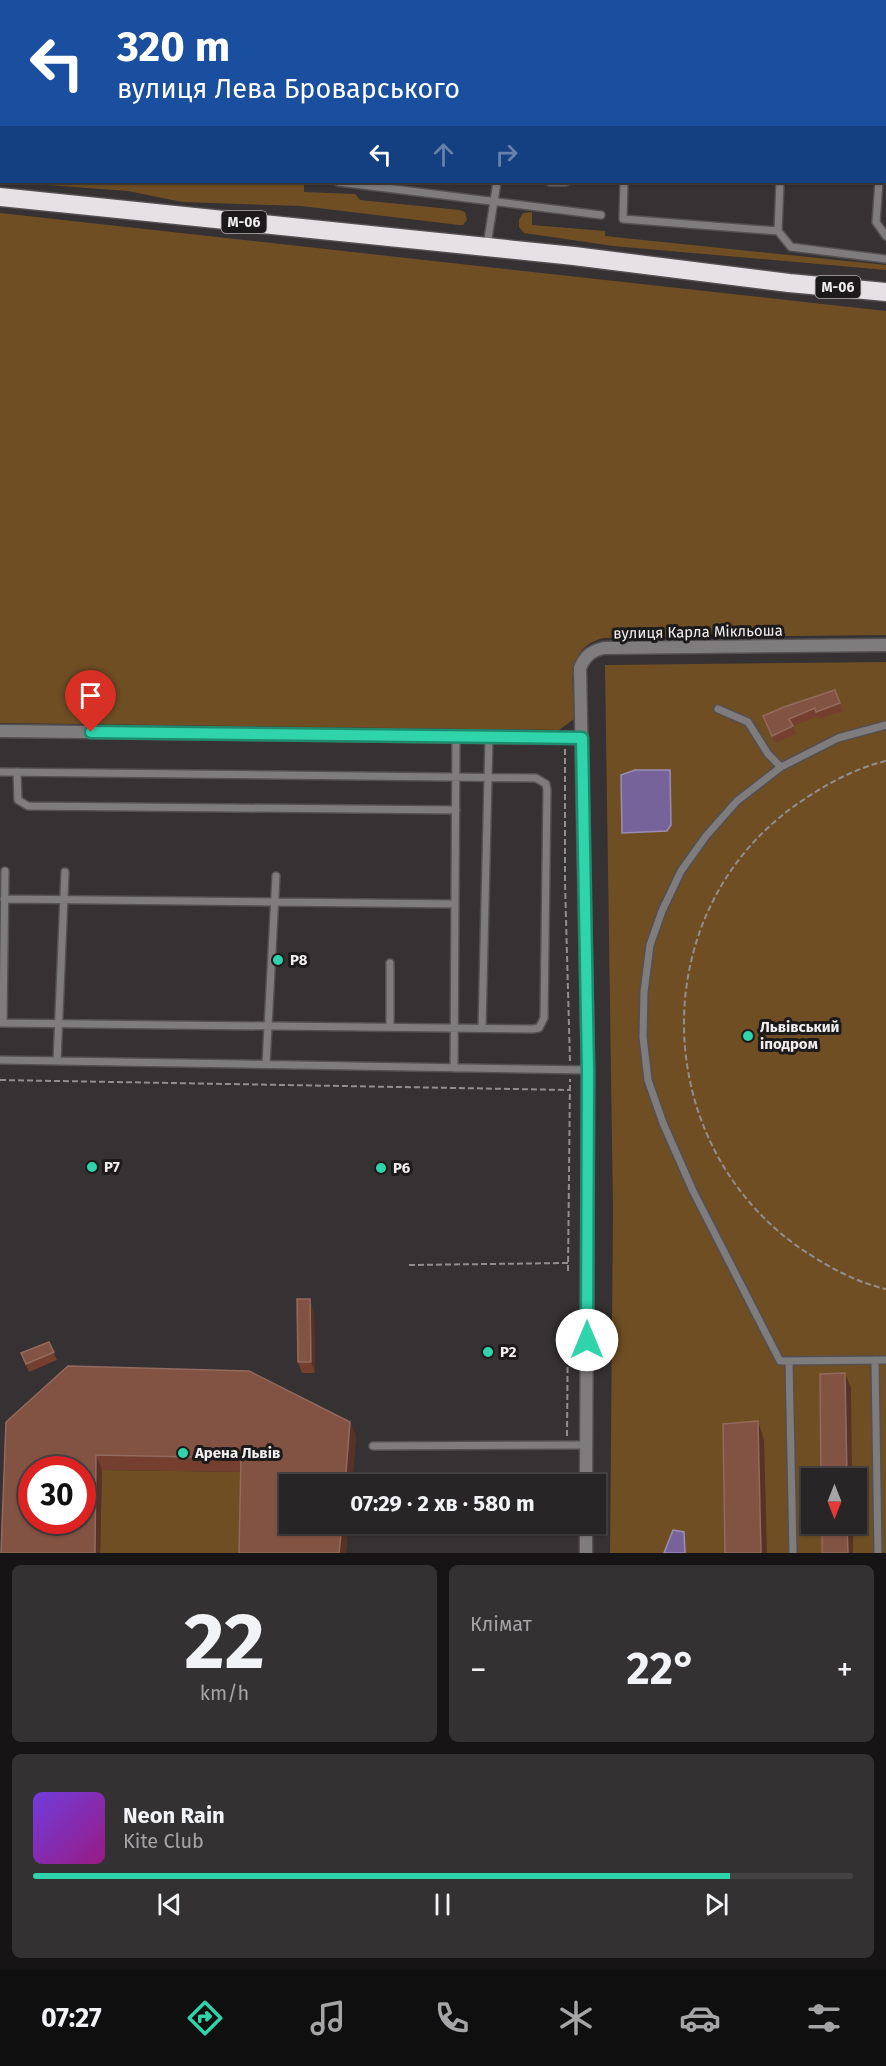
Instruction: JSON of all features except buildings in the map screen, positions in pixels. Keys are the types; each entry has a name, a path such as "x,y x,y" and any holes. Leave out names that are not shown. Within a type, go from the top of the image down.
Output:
{"highway":[{"name":"М-06","path":"0,197 487,247 789,283 886,292"}],"street":[{"name":"вулиця Карла Мікльоша","path":"586,1474 588,1070 580,668 593,650 604,648 886,645"},
{"path":"0,731 582,738"},
{"path":"586,1534 586,1553"}],"lane":[{"path":"346,183 601,215"},
{"path":"487,247 497,183"},
{"path":"624,183 623,219 778,231"},
{"path":"780,183 778,231 791,247 886,259"},
{"path":"879,183 876,222 886,236"},
{"path":"718,709 748,722 768,754 780,767"},
{"path":"886,725 838,738 780,767 737,801 706,836 681,871 662,911 650,945 644,992 643,1036 648,1080 663,1123 693,1191 780,1361 886,1360"},
{"path":"454,1068 456,736"},
{"path":"482,1028 489,736"},
{"path":"0,772 536,778 546,784 547,790 544,1018 539,1028 533,1029 2,1023 5,871"},
{"path":"17,772 18,800 28,806 456,810"},
{"path":"57,1061 65,872"},
{"path":"266,1064 276,876"},
{"path":"4,899 455,904"},
{"path":"390,963 390,1027"},
{"path":"0,1060 588,1070"},
{"path":"875,1360 878,1553"},
{"path":"789,1361 793,1553"},
{"path":"373,1446 586,1445"}],"path":[{"path":"565,738 570,1071 568,1271"},
{"path":"886,761 872,764 819,788 773,822 735,865 706,914 689,969 683,1026 689,1083 707,1138 736,1187 775,1229 821,1263 886,1289"},
{"path":"0,1080 570,1090"},
{"path":"409,1265 568,1263"},
{"path":"567,1436 568,1318"}],"shaded area":[{"path":"20,183 304,183 304,192 355,194 360,200 460,210 465,212 467,220 463,225 459,225 301,206 182,202 128,191"},
{"path":"532,212 532,225 605,231 605,236 886,265 886,270 613,246 524,233 519,227 519,220 523,213"},
{"path":"0,213 886,311 886,635 603,638 590,643 576,660 573,682 574,719 559,730 0,723"},
{"name":"Львівський іподром","path":"886,662 886,1553 610,1553 613,1211 605,665"},
{"path":"635,770 670,770 671,825 667,831 622,833 621,775"},
{"path":"102,1470 247,1472 245,1553 100,1553"},
{"path":"673,1530 684,1532 685,1553 664,1553"}],"place":[{"name":"P8","path":"278,960"},
{"name":"Львівський іподром","path":"748,1036"},
{"name":"P7","path":"92,1167"},
{"name":"P6","path":"381,1168"},
{"name":"P2","path":"488,1352"},
{"name":"Арена Львів","path":"183,1453"}],"route":[{"path":"91,732 582,738 588,1070 587,1340"}]}
